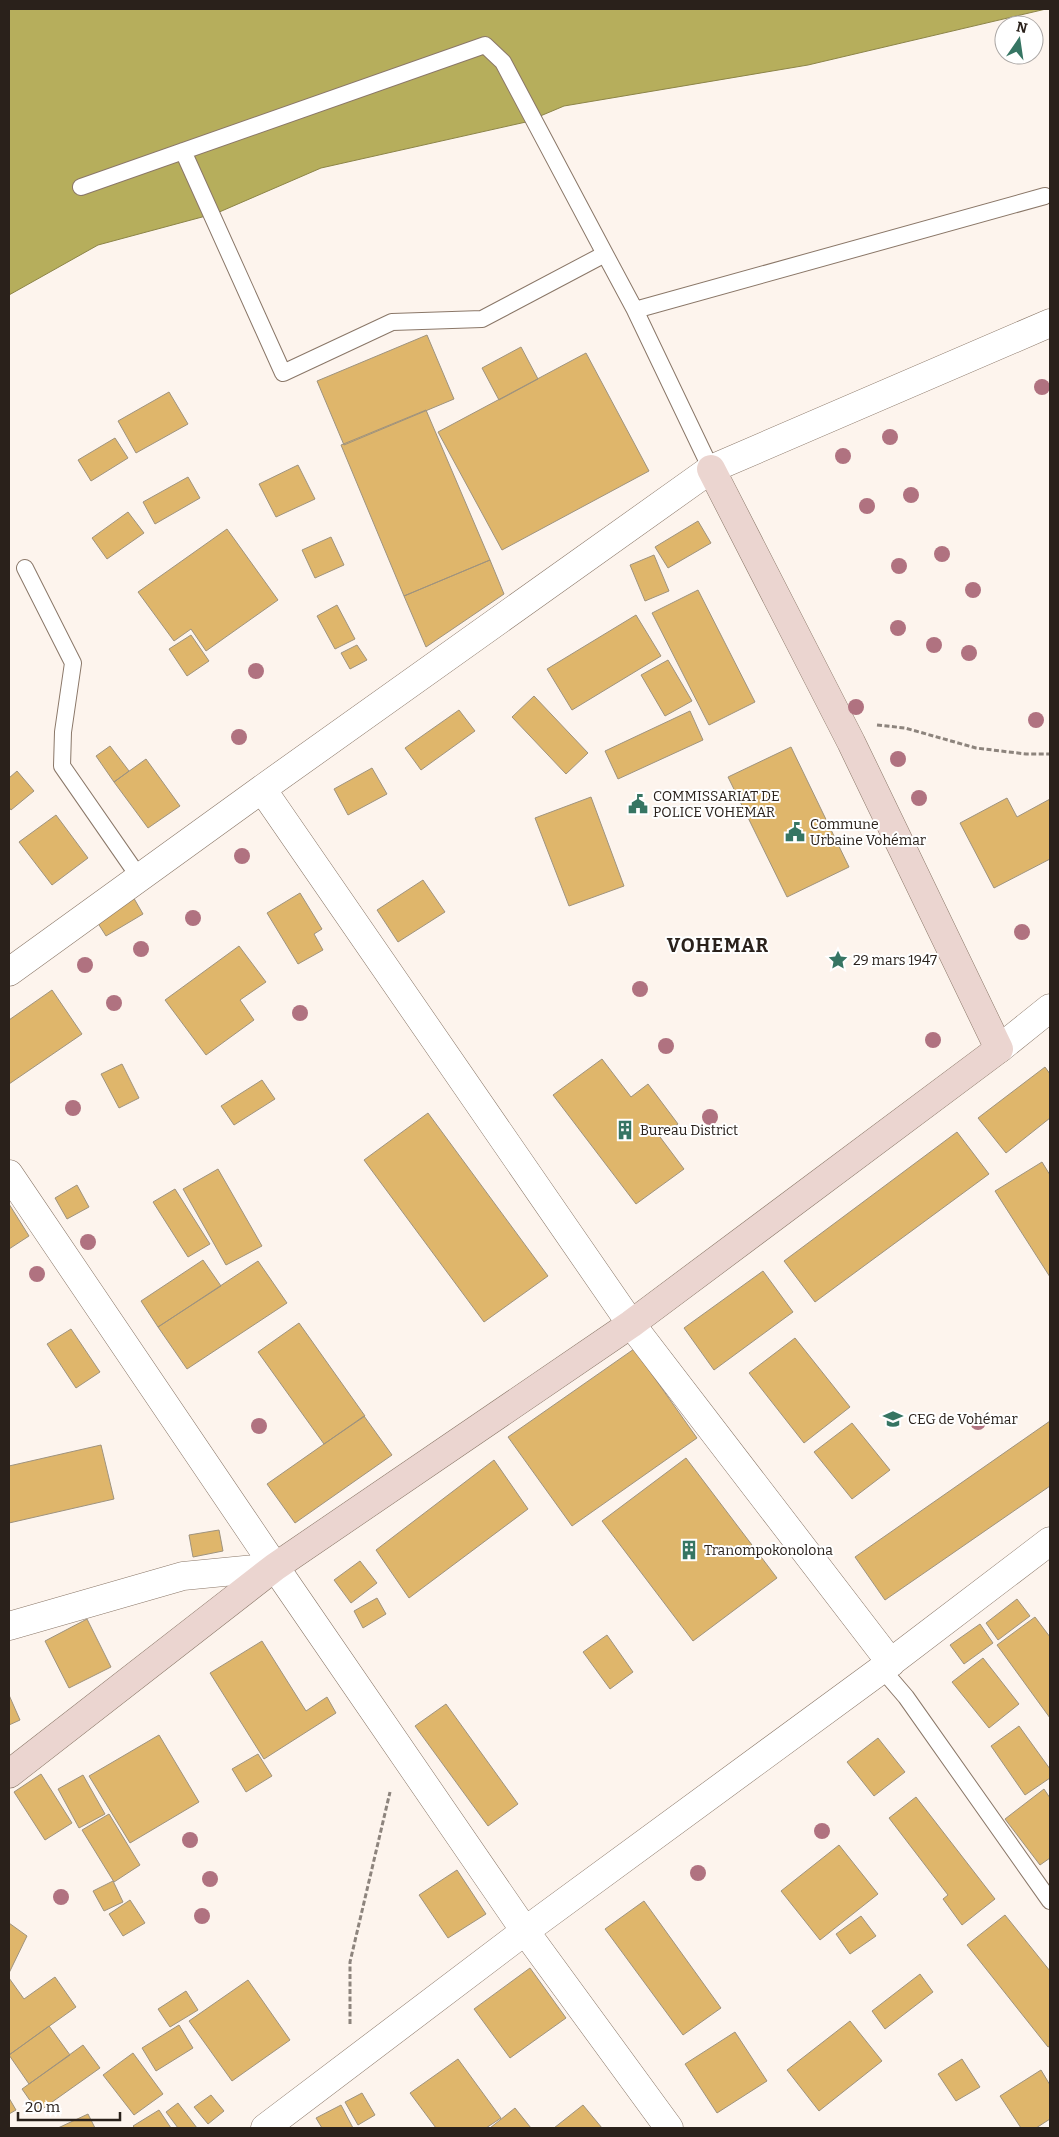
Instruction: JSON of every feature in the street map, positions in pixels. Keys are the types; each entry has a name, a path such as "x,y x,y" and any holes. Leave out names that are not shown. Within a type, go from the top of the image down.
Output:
{"street":[{"path":"9,972 139,877 711,469 1047,333"},
{"path":"711,469 851,742 999,1049"},
{"path":"262,789 632,1324 886,1666"},
{"path":"9,1774 275,1567 632,1324 999,1049 1050,1008"},
{"path":"9,1174 275,1567 525,1931 669,2128"},
{"path":"265,2128 525,1931 886,1666 1050,1541"},
{"path":"9,1626 183,1576 275,1567"}],"lane":[{"path":"80,187 485,45 503,62 635,310 711,469"},
{"path":"184,151 282,372 392,322 482,319 605,254"},
{"path":"635,310 1045,196"},
{"path":"26,568 73,663 64,732 62,766 139,877"},
{"path":"886,1666 1050,1901"}],"path":[{"path":"851,742 870,725 905,728 976,748 1026,754 1050,754"},
{"path":"349,2064 350,1962 400,1750"}],"shaded area":[{"path":"9,9 1046,9 1020,15 994,15 994,21 808,65 564,106 526,122 321,168 217,213 98,245 9,295"}],"building":[{"path":"427,335 454,399 344,445 317,381"},
{"path":"521,347 538,379 499,400 482,368"},
{"path":"586,353 649,471 502,550 438,432"},
{"path":"169,392 188,424 136,453 118,421"},
{"path":"426,410 490,560 404,596 341,445"},
{"path":"115,438 128,458 91,481 78,460"},
{"path":"298,465 315,499 276,517 259,484"},
{"path":"188,477 200,498 155,524 143,502"},
{"path":"128,512 144,533 107,559 92,538"},
{"path":"698,521 711,543 668,568 655,547"},
{"path":"227,529 278,600 206,651 191,629 174,641 138,592"},
{"path":"331,537 344,565 315,578 302,550"},
{"path":"654,555 669,591 645,601 630,565"},
{"path":"490,560 504,594 426,647 404,596"},
{"path":"698,590 755,702 709,725 652,613"},
{"path":"337,605 355,639 335,649 317,616"},
{"path":"636,615 661,656 572,710 547,669"},
{"path":"191,635 209,661 187,676 169,649"},
{"path":"357,645 367,660 350,669 341,653"},
{"path":"668,660 692,701 665,716 641,675"},
{"path":"534,696 588,753 566,774 512,717"},
{"path":"459,710 475,731 421,770 405,748"},
{"path":"690,711 703,740 618,779 605,751"},
{"path":"110,746 129,771 114,782 96,756"},
{"path":"791,747 849,867 787,897 728,777"},
{"path":"146,759 180,806 148,828 114,782"},
{"path":"372,768 387,794 348,815 334,789"},
{"path":"17,771 34,791 11,810 9,807 9,778"},
{"path":"591,797 624,886 569,906 535,818"},
{"path":"1007,798 1017,817 1050,799 1050,859 994,888 960,823"},
{"path":"56,815 88,858 52,885 19,842"},
{"path":"423,880 445,912 398,942 377,910"},
{"path":"300,893 322,929 314,934 323,950 298,964 267,913"},
{"path":"132,895 143,914 106,936 94,917"},
{"path":"239,946 266,982 240,1000 254,1020 206,1055 165,1000"},
{"path":"52,990 82,1034 9,1084 9,1020"},
{"name":"Bureau District","path":"602,1059 631,1097 648,1084 678,1124 660,1137 684,1169 636,1204 553,1095"},
{"path":"122,1064 139,1098 119,1108 101,1074"},
{"path":"1045,1067 1050,1074 1050,1118 1006,1153 978,1118"},
{"path":"262,1080 275,1099 234,1125 221,1106"},
{"path":"428,1113 548,1276 484,1322 364,1160"},
{"path":"957,1132 989,1174 815,1302 784,1261"},
{"path":"1042,1162 1050,1175 1050,1277 995,1191"},
{"path":"218,1169 262,1246 226,1265 183,1189"},
{"path":"77,1185 89,1207 67,1219 55,1198"},
{"path":"175,1189 210,1244 188,1257 153,1202"},
{"path":"9,1204 29,1236 9,1249"},
{"path":"203,1260 221,1286 158,1327 141,1301"},
{"path":"258,1261 287,1303 187,1369 158,1327"},
{"path":"763,1271 793,1312 714,1370 684,1328"},
{"path":"299,1323 365,1416 324,1444 258,1352"},
{"path":"71,1329 100,1372 76,1388 47,1344"},
{"path":"795,1338 850,1407 804,1443 749,1373"},
{"path":"634,1349 697,1438 572,1526 508,1437"},
{"path":"364,1416 392,1455 295,1523 267,1484"},
{"path":"1050,1421 1050,1486 885,1600 855,1557"},
{"path":"852,1423 890,1470 852,1499 814,1452"},
{"path":"101,1445 114,1499 9,1523 9,1466"},
{"name":"Tranompokonolona","path":"686,1458 777,1578 693,1641 602,1521"},
{"path":"494,1460 528,1509 409,1598 376,1550"},
{"path":"219,1530 223,1551 193,1557 189,1535"},
{"path":"360,1561 377,1583 351,1603 334,1580"},
{"path":"377,1598 386,1614 363,1628 354,1611"},
{"path":"1017,1599 1030,1616 998,1640 986,1623"},
{"path":"1035,1617 1050,1637 1050,1718 997,1645"},
{"path":"87,1619 111,1667 69,1688 45,1641"},
{"path":"980,1624 993,1643 964,1664 950,1645"},
{"path":"607,1635 633,1672 610,1689 583,1652"},
{"path":"262,1641 306,1711 327,1697 336,1713 264,1759 210,1673"},
{"path":"983,1658 1019,1704 989,1728 952,1682"},
{"path":"9,1695 20,1720 9,1725"},
{"path":"446,1704 518,1804 488,1826 415,1726"},
{"path":"1019,1726 1050,1769 1050,1778 1025,1795 991,1746"},
{"path":"159,1735 199,1802 130,1843 89,1776"},
{"path":"878,1738 905,1772 874,1796 847,1762"},
{"path":"258,1754 272,1776 246,1792 232,1769"},
{"path":"41,1774 72,1823 45,1840 14,1792"},
{"path":"83,1775 105,1814 79,1828 58,1789"},
{"path":"1044,1789 1050,1798 1050,1858 1040,1865 1005,1819"},
{"path":"916,1797 995,1899 962,1925 943,1899 948,1895 889,1818"},
{"path":"109,1814 140,1865 114,1882 82,1830"},
{"path":"839,1845 878,1894 820,1940 781,1891"},
{"path":"457,1870 486,1914 448,1938 419,1895"},
{"path":"113,1881 123,1902 104,1911 93,1891"},
{"path":"130,1900 145,1923 123,1936 109,1914"},
{"path":"644,1901 721,2008 683,2035 605,1929"},
{"path":"1005,1915 1050,1971 1050,2046 1048,2047 967,1945"},
{"path":"861,1916 876,1936 850,1954 836,1934"},
{"path":"9,1923 27,1936 9,1973"},
{"path":"530,1968 566,2018 510,2058 474,2009"},
{"path":"920,1974 933,1992 885,2029 872,2011"},
{"path":"55,1977 76,2007 9,2055 9,1978 24,1999"},
{"path":"248,1980 290,2040 232,2081 189,2021"},
{"path":"186,1991 198,2010 170,2027 158,2009"},
{"path":"850,2021 882,2061 819,2111 787,2070"},
{"path":"179,2025 193,2048 156,2071 142,2048"},
{"path":"49,2026 70,2055 29,2084 9,2055"},
{"path":"735,2032 767,2081 717,2113 685,2064"},
{"path":"83,2045 100,2068 38,2112 22,2089"},
{"path":"133,2053 163,2094 134,2115 103,2075"},
{"path":"458,2059 501,2118 486,2128 436,2128 410,2093"},
{"path":"962,2059 980,2087 956,2101 938,2074"},
{"path":"1041,2070 1050,2085 1050,2119 1036,2128 1021,2128 1000,2096"},
{"path":"362,2093 375,2115 358,2125 345,2102"},
{"path":"211,2095 224,2111 208,2124 194,2107"},
{"path":"9,2098 16,2110 9,2114"},
{"path":"178,2103 197,2128 178,2128 166,2112"},
{"path":"341,2105 353,2128 322,2128 316,2118"},
{"path":"583,2105 602,2128 554,2128"},
{"path":"515,2108 531,2128 490,2128"},
{"path":"159,2110 171,2128 135,2128 133,2126"},
{"path":"88,2114 95,2128 58,2128"}],"place":[{"name":"COMMISSARIAT DE POLICE VOHEMAR","path":"638,804"},
{"name":"Commune Urbaine Vohémar","path":"795,832"},
{"name":"29 mars 1947","path":"838,960"},
{"name":"Bureau District","path":"625,1130"},
{"name":"CEG de Vohémar","path":"893,1419"},
{"name":"Tranompokonolona","path":"689,1550"}],"district":[{"name":"VOHEMAR","path":"718,945"}]}
